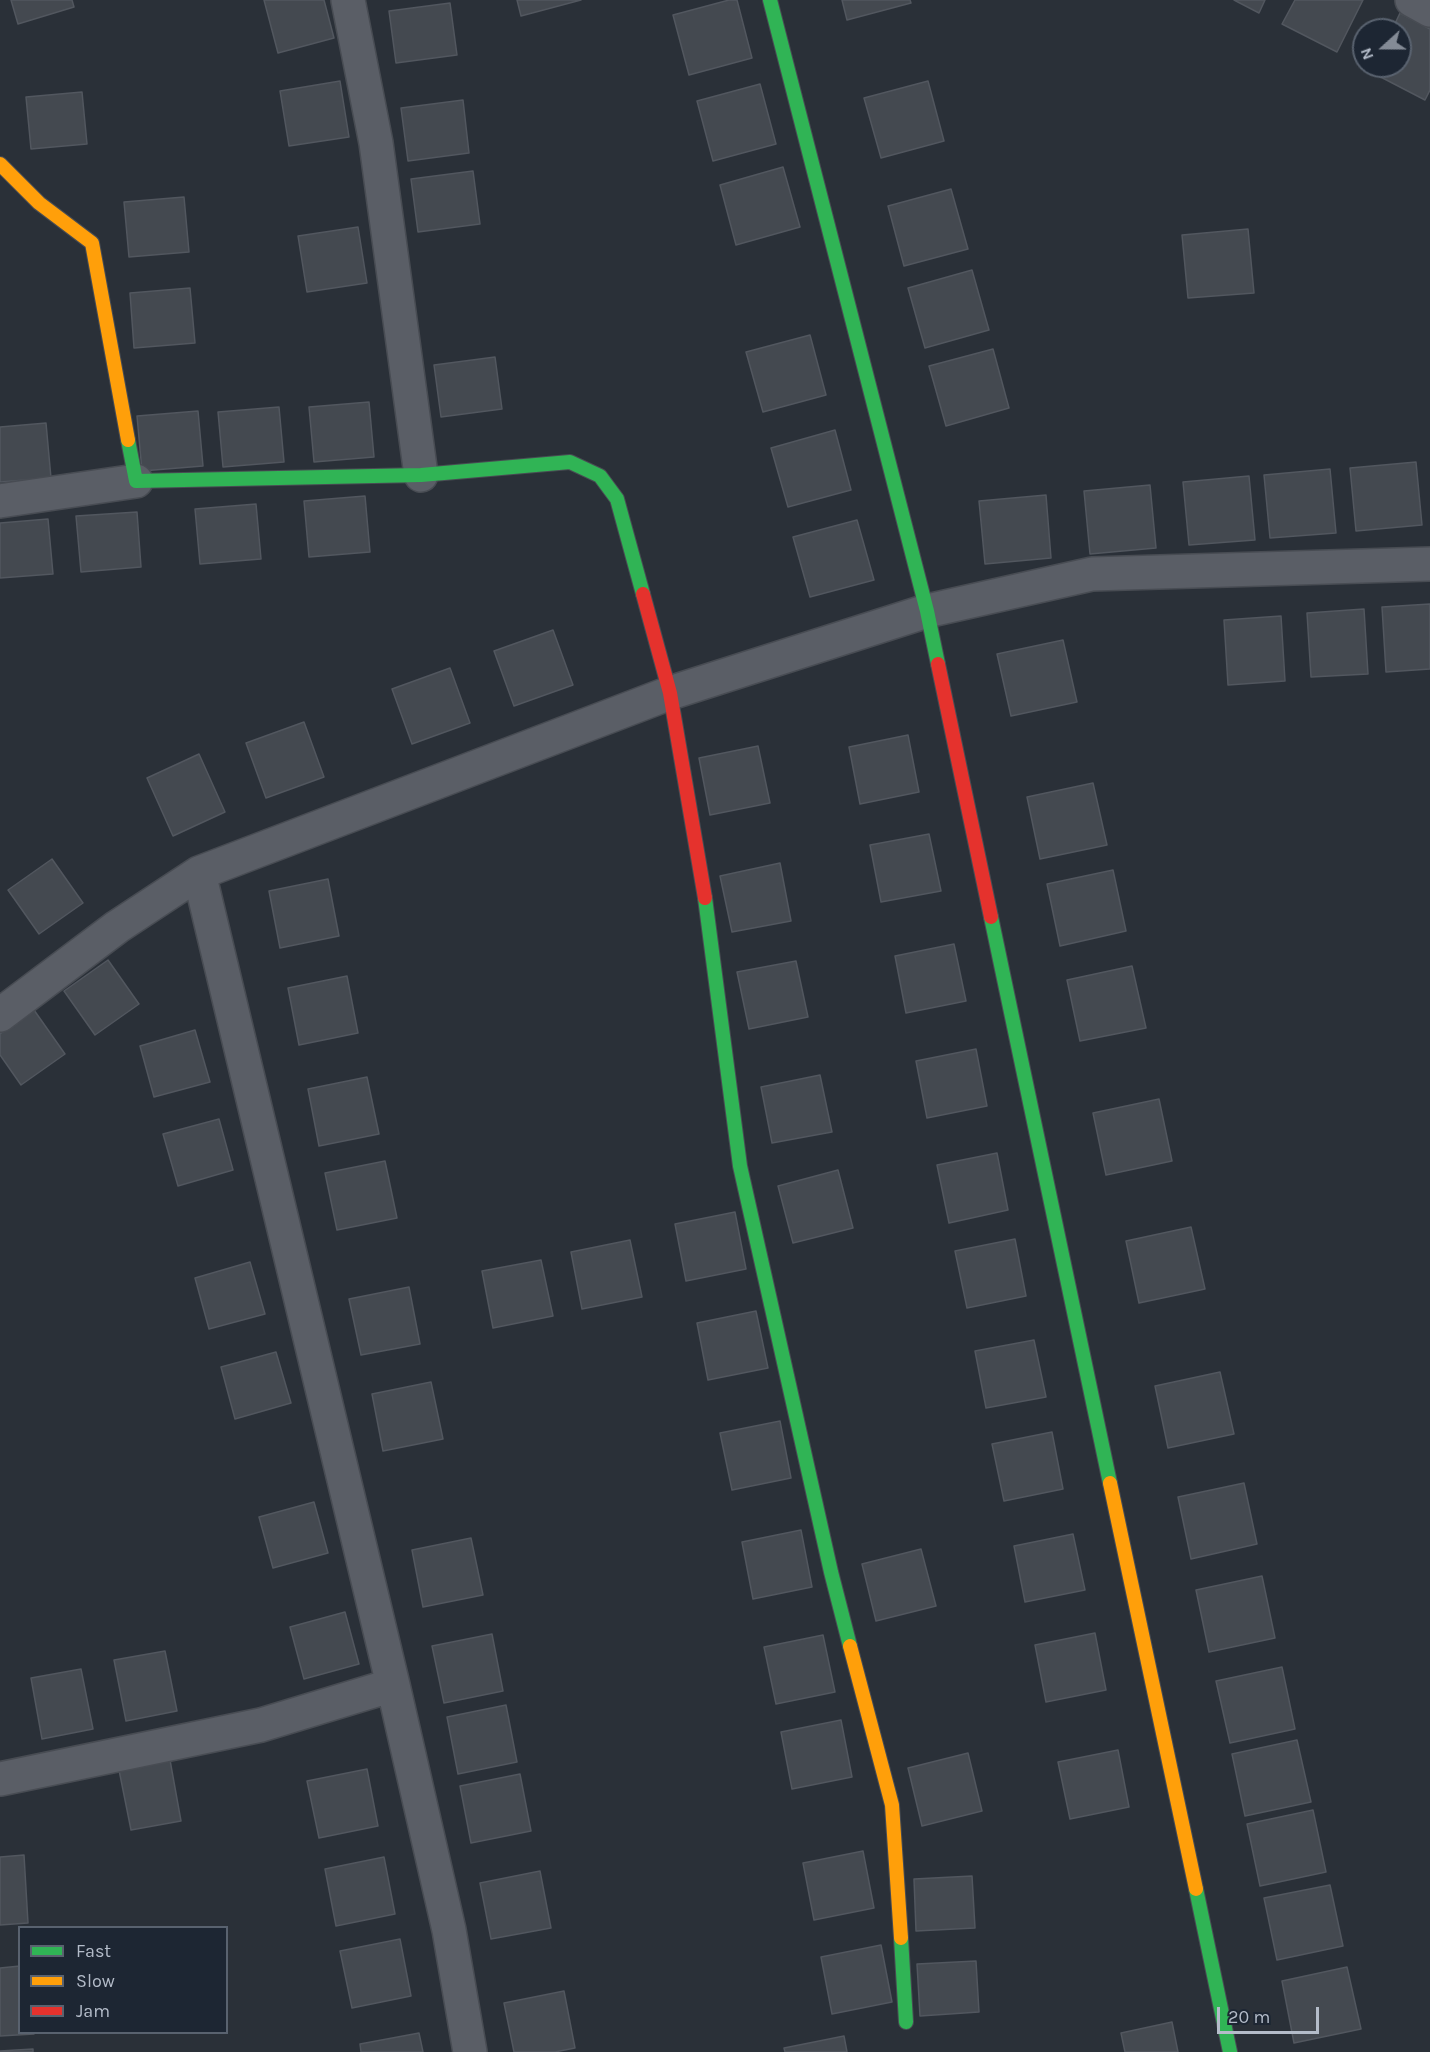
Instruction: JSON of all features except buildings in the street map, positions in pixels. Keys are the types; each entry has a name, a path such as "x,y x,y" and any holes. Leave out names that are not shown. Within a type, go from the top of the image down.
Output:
{"street":[{"path":"348,0 376,143 421,475"},
{"path":"770,0 927,611 1230,2052"},
{"path":"1412,0 1430,10"},
{"path":"0,164 39,203 92,243 136,481"},
{"path":"0,501 136,481 421,475 570,462 600,476 617,499 670,693 705,899 740,1166 831,1572 892,1805 906,2022"},
{"path":"0,1015 117,927 199,873 670,693 927,611 1092,574 1430,564"},
{"path":"199,873 393,1685 449,1930 470,2052"},
{"path":"0,1779 261,1725 393,1685"}],"traffic: fast":[{"path":"770,0 927,611 938,664"},
{"path":"128,440 136,481 421,475 570,462 600,476 617,499 643,594"},
{"path":"705,898 740,1166 831,1572 850,1646"},
{"path":"991,917 1110,1483"},
{"path":"1196,1889 1230,2052"},
{"path":"901,1938 906,2022"}],"traffic: slow":[{"path":"0,164 39,203 92,243 128,440"},
{"path":"1110,1483 1196,1889"},
{"path":"850,1646 892,1805 901,1938"}],"traffic: jam":[{"path":"643,594 670,693 705,898"},
{"path":"938,664 991,917"}]}
